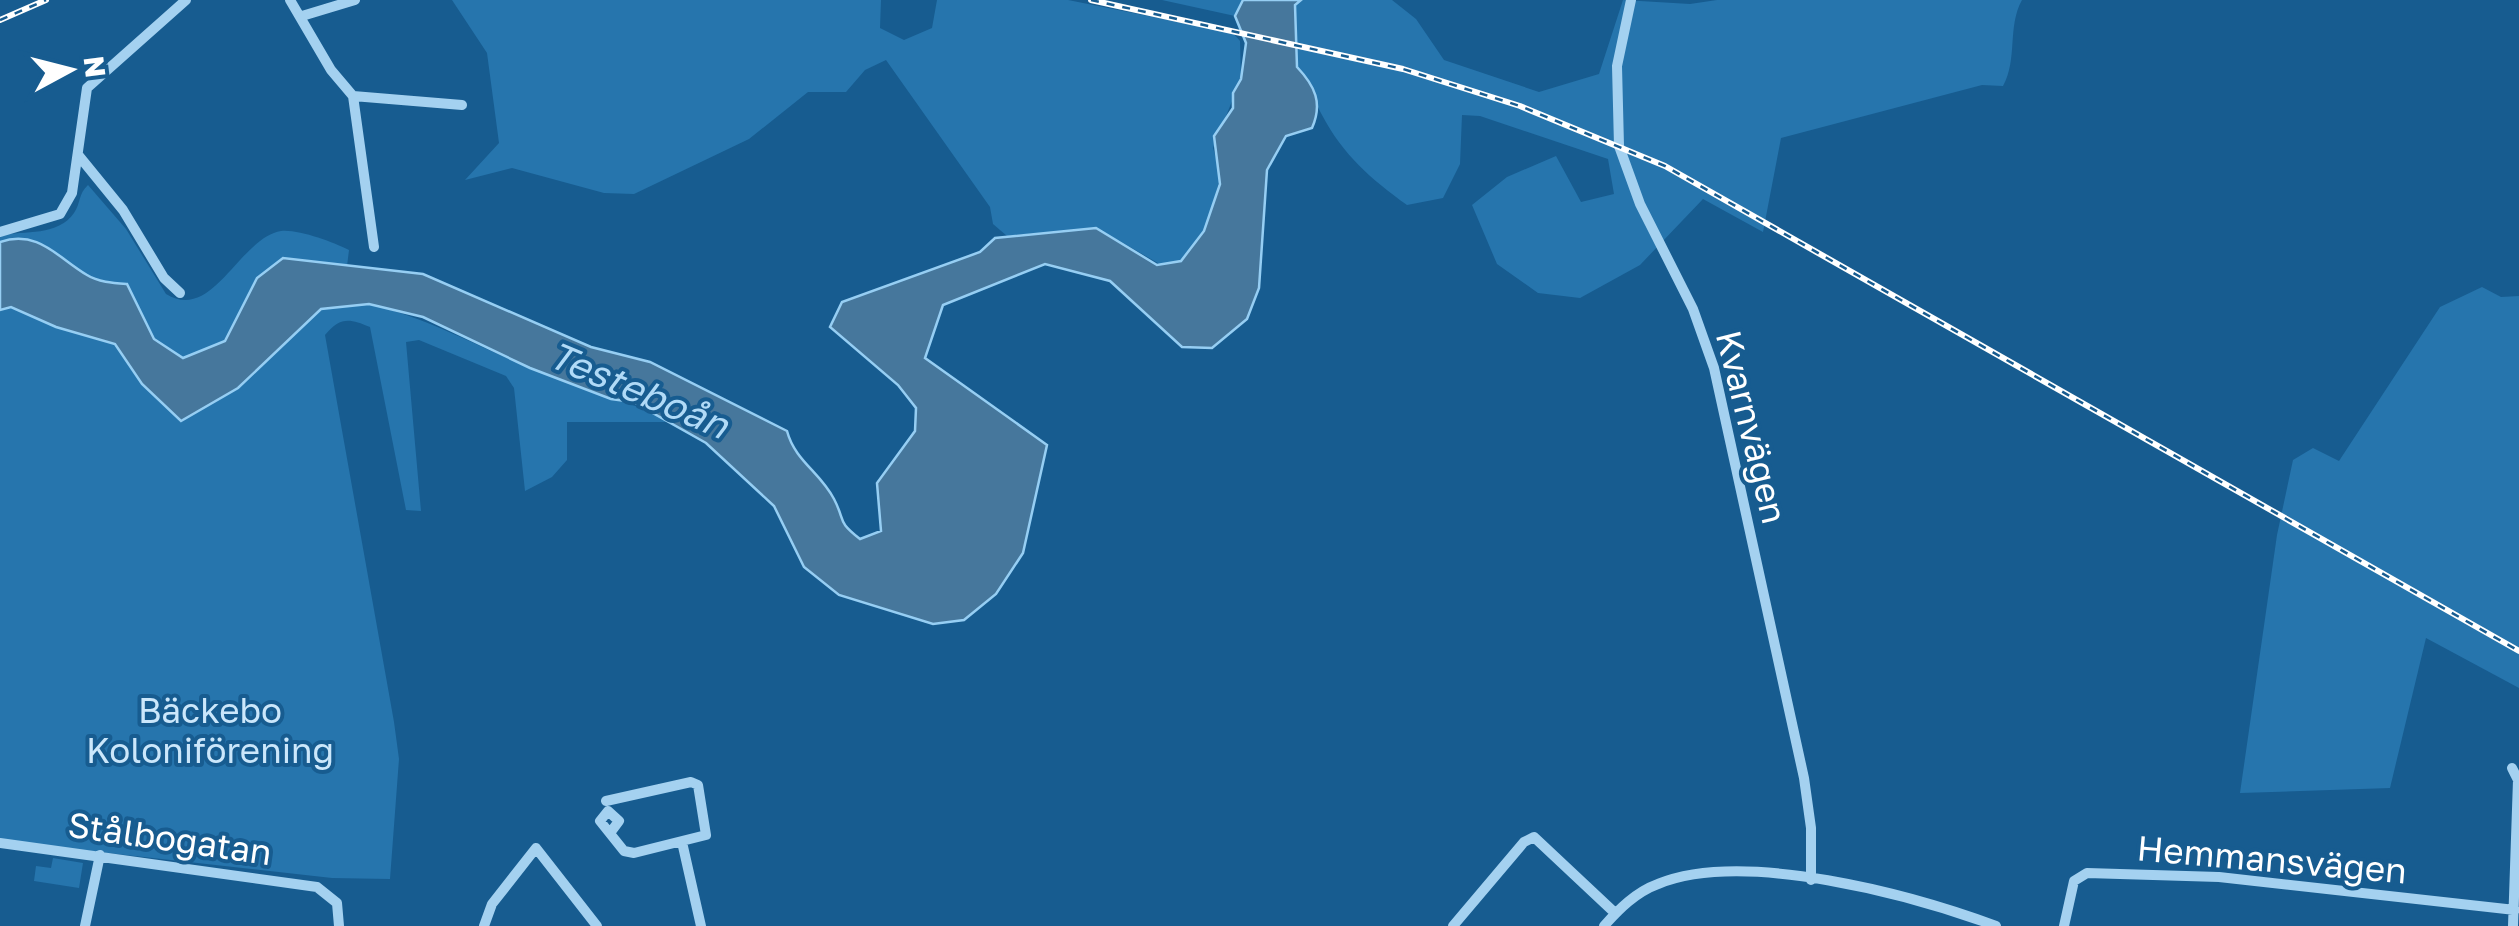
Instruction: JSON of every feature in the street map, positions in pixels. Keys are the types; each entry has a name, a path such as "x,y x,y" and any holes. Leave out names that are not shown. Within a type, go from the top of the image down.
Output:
{"street":[{"path":"0,232 60,214 72,193 87,88 186,0"},
{"path":"290,0 331,70 353,96 374,247"},
{"path":"302,16 355,0"},
{"name":"Kvarnvägen","path":"1631,0 1617,66 1619,146 1640,204 1686,294 1714,368 1804,778 1811,880"},
{"path":"353,96 462,106"},
{"path":"79,156 123,210 164,278 180,293"},
{"path":"2512,768 2518,780 2513,926"},
{"path":"606,802 692,782 698,784 706,836 634,852 624,851 610,833"},
{"path":"1453,926 1524,842 1534,837 1616,913"},
{"path":"682,842 701,926"},
{"name":"Stålbogatan","path":"0,843 318,887 337,902 340,926"},
{"path":"484,926 496,898 540,844 597,926"},
{"path":"85,926 100,855"},
{"name":"Hemmansvägen","path":"2064,926 2074,881 2087,873 2218,877 2515,910"},
{"path":"1604,926 1650,887 1678,877 1724,874 1867,885 1918,898 1996,926"}],"green space":[{"path":"452,0 881,0 880,28 904,40 932,28 937,0 1068,0 1233,33 1240,41 1241,79 1213,148 1221,175 1204,231 1181,261 1163,266 1118,240 1037,233 1007,236 993,224 990,207 886,60 865,70 846,92 808,92 749,139 634,194 604,193 512,168 465,180 499,143 487,53"},
{"path":"1162,0 1243,0 1235,16"},
{"path":"1301,0 1392,0 1416,19 1444,60 1539,92 1599,74 1623,0 1690,4 1717,0 2022,0 2003,86 1982,85 1781,138 1763,232 1703,199 1640,265 1580,298 1538,293 1497,264 1472,205 1507,177 1556,156 1581,202 1614,194 1608,159 1480,116 1462,115 1460,164 1443,198 1407,205 1370,176 1339,142 1297,67 1294,5"},
{"path":"88,185 126,229 166,294 183,300 212,289 252,248 281,231 306,234 349,250 347,266 283,258 257,279 225,341 183,358 154,339 127,284 92,277 36,243 0,242 0,235 59,226 76,209"},
{"path":"2482,287 2501,297 2519,296 2519,688 2426,638 2390,788 2240,793 2277,535 2293,460 2313,448 2339,461 2440,307"},
{"name":"Bäckebo Koloniförening","path":"369,304 433,325 669,422 567,422 567,460 552,477 525,491 514,388 506,376 419,340 406,342 421,511 406,510 370,327 345,321 325,335 399,759 390,879 332,878 0,841 0,310 11,307 56,327 115,344 142,384 238,388 321,309"},
{"path":"53,858 83,863 79,888 34,881 36,866 51,868"}],"water":[{"name":"Testeboån","path":"1243,0 1301,0 1295,5 1297,67 1313,88 1317,103 1312,128 1286,136 1267,170 1259,288 1247,319 1212,348 1182,347 1110,281 1045,264 943,305 925,358 1047,445 1023,553 996,594 964,620 933,624 839,595 804,567 774,506 706,443 633,402 611,399 530,368 423,317 369,304 321,309 238,388 181,421 142,384 115,344 56,327 11,307 0,310 0,242 13,239 37,242 96,279 127,284 154,339 183,358 225,341 257,278 283,258 423,274 591,347 650,362 787,431 796,450 828,490 844,524 860,539 881,531 877,483 915,431 916,408 898,385 830,327 842,302 980,252 995,238 1096,228 1157,265 1181,261 1204,231 1220,184 1214,136 1233,108 1233,93 1241,79 1246,43 1235,16"}],"railway":[{"path":"0,20 46,0"},
{"path":"1091,0 1403,69 1520,106 1665,166 2519,651"}]}
